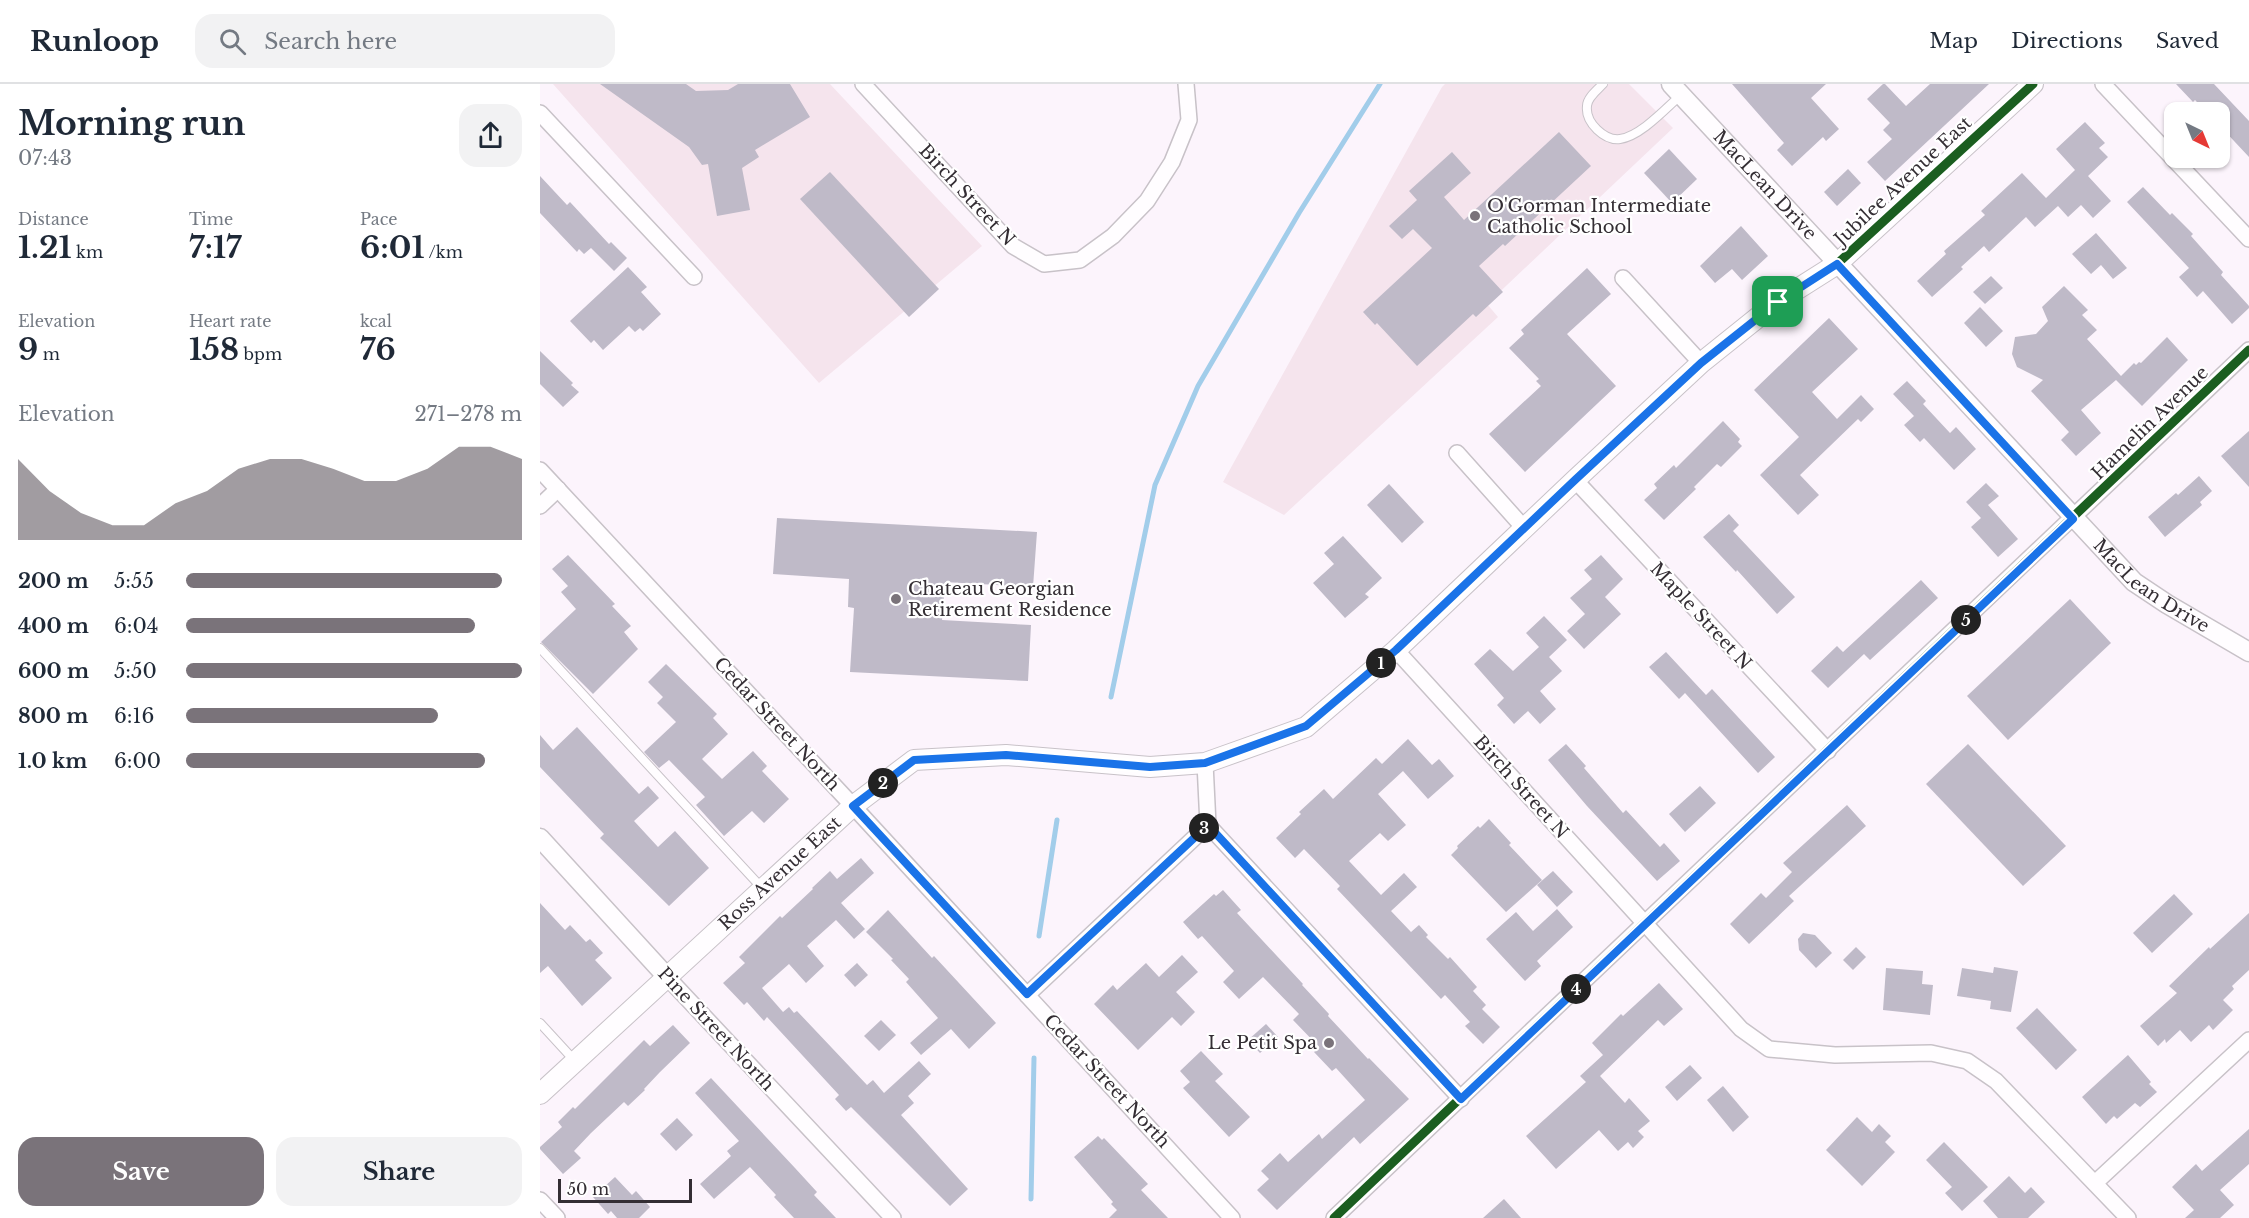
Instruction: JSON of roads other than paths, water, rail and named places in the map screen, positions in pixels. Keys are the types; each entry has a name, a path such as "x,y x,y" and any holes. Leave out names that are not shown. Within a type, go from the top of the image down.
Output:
{"main road":[{"name":"Jubilee Avenue East","path":"1205,763 1306,726 1396,650 1701,363 1778,302 1837,264 2033,84"},
{"name":"Ross Avenue East","path":"540,1094 853,806 914,760 1006,755 1150,767 1205,763"}],"street":[{"name":"Birch Street N","path":"867,88 1012,246 1044,264 1080,260 1113,236 1147,201 1172,162 1189,120 1186,84"},
{"path":"2103,84 2249,240"},
{"name":"MacLean Drive","path":"1676,89 2073,519 2134,582 2249,652"},
{"path":"540,113 694,277"},
{"path":"1623,278 1701,363"},
{"name":"Hamelin Avenue","path":"1334,1218 2249,350"},
{"path":"1457,453 1524,528"},
{"name":"Cedar Street North","path":"540,470 1232,1218"},
{"name":"Maple Street N","path":"1575,480 1828,751"},
{"path":"540,506 558,489"},
{"name":"Birch Street N","path":"1396,650 1741,1029 1769,1049 1835,1055 1930,1053 1968,1061 1996,1081 2127,1218"},
{"path":"1205,763 1208,825 1461,1099"},
{"path":"1027,994 1208,825"},
{"name":"Pine Street North","path":"540,838 893,1218"},
{"path":"2095,1183 2249,1040"},
{"path":"540,1200 557,1218"}],"lane":[{"path":"1603,84 1586,105 1587,113 1599,132 1610,138 1619,139 1641,129 1676,89"},
{"path":"540,648 763,889"},
{"path":"540,1023 575,1061"}],"waterway":[{"path":"1111,697 1155,485 1198,386 1299,213 1380,84"},
{"path":"1039,936 1057,820"},
{"path":"1031,1199 1034,1058"}],"place":[{"name":"O'Gorman Intermediate Catholic School","path":"1475,216"},
{"name":"Chateau Georgian Retirement Residence","path":"896,599"},
{"name":"Le Petit Spa","path":"1329,1043"}]}
